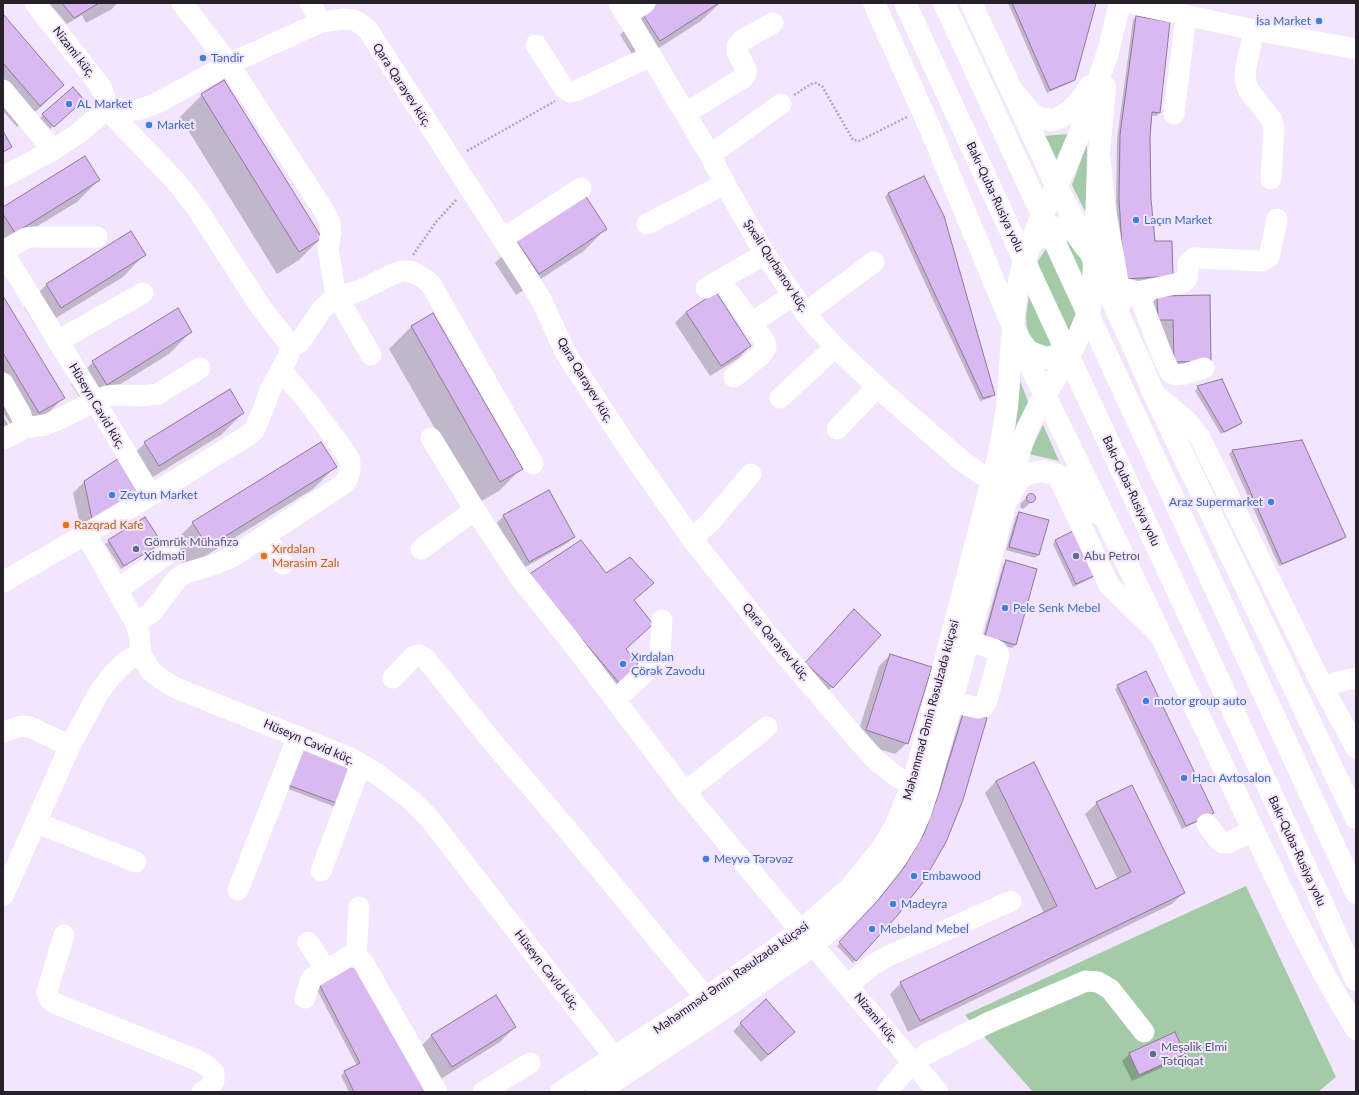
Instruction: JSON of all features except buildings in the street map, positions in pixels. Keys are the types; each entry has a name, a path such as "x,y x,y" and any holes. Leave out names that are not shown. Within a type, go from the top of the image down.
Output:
{"main road":[{"path":"874,3 922,110 1030,365 1110,528 1295,918 1325,976 1356,1029"},
{"name":"Bakı-Quba-Rusiya yolu","path":"905,3 1356,980"},
{"path":"944,3 1355,891"},
{"path":"971,3 1056,187 1081,233 1154,394 1356,818"},
{"path":"1080,333 1068,349 1060,355 1045,358 1028,351 1022,344 1013,327 1016,296 1023,264 1037,227 1072,153 1108,52 1120,3"},
{"path":"1009,85 1029,111 1038,118 1044,120 1057,119 1070,111 1088,91 1108,52"},
{"path":"1003,509 1027,429 1070,355 1090,308 1092,296 1099,153 1108,52"},
{"path":"1099,153 1105,210 1128,289 1122,307 1133,346"},
{"path":"1023,264 1032,245 1042,233 1049,229 1061,227 1074,231 1094,261"},
{"name":"Məhəmməd Əmin Rəsulzadə küçəsi","path":"597,1092 717,1013 807,938 883,847 895,827 913,784 993,478 1004,426 1013,327"},
{"path":"1003,509 1015,486 1023,476 1034,472 1043,471 1057,474 1072,483 1110,528"},
{"name":"Məhəmməd Əmin Rəsulzadə küçəsi","path":"561,1092 706,998 849,914 864,898 897,856 910,836 920,814 928,789 1003,509"}],"street":[{"name":"Nizami küç.","path":"35,3 101,88 105,98 104,106"},
{"path":"182,3 228,64 326,214 330,223 331,233 328,248 336,297 371,355"},
{"path":"310,3 321,22"},
{"path":"622,9 645,3"},
{"path":"1130,3 1254,30 1356,49"},
{"name":"Şıxəli Qurbanov küç.","path":"622,9 686,113 765,254 805,313 835,346 877,387 962,461 981,474 993,478"},
{"path":"1174,114 1186,16"},
{"name":"Qara Qarayev küç.","path":"104,106 126,110 143,109 157,103 228,64 321,22 344,19 354,20 361,24 368,30 542,301 564,350 576,369 628,448 692,539 770,637 861,743 888,770 897,777 913,784"},
{"path":"686,113 743,78 746,74 746,69 737,52 736,46 741,41 773,23"},
{"path":"1254,30 1245,79 1248,89 1272,120 1274,128 1271,179"},
{"path":"536,45 564,88 570,92 576,91 651,56"},
{"path":"3,90 53,150"},
{"path":"710,155 781,104"},
{"path":"3,177 53,150 79,133 100,115 104,106 179,185 198,210 260,306 288,342 290,348 288,357 270,390 254,430 249,435 86,534 3,582"},
{"path":"647,224 725,184"},
{"path":"502,239 581,188"},
{"path":"1204,368 1180,375 1170,372 1128,289 1184,282 1188,277 1188,263 1194,258 1262,261 1269,257 1277,220"},
{"path":"3,252 26,238 98,237"},
{"name":"Hüseyn Cavid küç.","path":"3,252 151,495"},
{"path":"706,288 765,254"},
{"path":"805,313 874,262"},
{"path":"290,348 300,342 322,309 336,297 359,291 402,271 410,271 418,274 432,286 533,464"},
{"path":"58,341 143,293"},
{"path":"730,293 765,342 766,348 761,355 734,377"},
{"path":"752,323 792,295"},
{"path":"780,398 835,346"},
{"path":"3,439 25,428 45,425 55,421 107,396 139,396 158,394 200,368"},
{"path":"136,624 152,612 178,578 186,573 216,564 232,557 342,485 346,480 350,470 350,461 345,452 309,403 281,370"},
{"path":"3,384 21,415 25,428"},
{"path":"837,429 877,387"},
{"path":"1154,394 1187,421 1199,436 1324,689 1356,748"},
{"name":"Nizami küç.","path":"431,438 475,510 518,575 572,643 685,792 938,1092"},
{"path":"692,539 711,521 752,474"},
{"path":"1057,474 1109,585 1162,637"},
{"path":"421,549 475,510"},
{"name":"Hüseyn Cavid küç.","path":"86,534 136,624 139,634 141,654 150,670 176,688 348,757 361,764 411,800 429,818 615,1058"},
{"path":"265,535 283,564"},
{"path":"117,590 170,552"},
{"path":"615,700 654,664 660,654 662,620"},
{"path":"952,702 978,708 983,707 987,700 997,663 999,655 998,651 968,641"},
{"path":"3,896 37,823 70,746 98,694 111,676 128,660 141,654"},
{"path":"393,678 414,656 419,655 426,659 486,734 571,834 706,998"},
{"path":"1324,689 1337,682 1356,678"},
{"path":"3,732 21,726 30,727 70,746"},
{"path":"685,792 766,727"},
{"path":"238,890 298,736"},
{"path":"321,872 361,764"},
{"path":"37,823 136,862"},
{"path":"1207,824 1218,840 1223,843 1228,843 1254,830"},
{"path":"848,985 874,964 886,957 1011,901"},
{"path":"356,957 359,907"},
{"path":"64,935 47,992 50,1000 54,1003 199,1061 210,1068 214,1073 214,1081 209,1088 202,1092"},
{"path":"308,942 326,970"},
{"path":"305,998 312,978 348,957 356,957 363,962 437,1092"},
{"path":"887,1092 903,1073 926,1054 990,1022 1086,981 1098,982 1110,989 1144,1032"},
{"path":"483,1092 530,1062"}],"path":[{"path":"781,104 811,84 816,83 822,86 854,140 859,141 922,110"},
{"path":"451,161 570,92"},
{"path":"402,271 436,222 468,187"}],"green space":[{"path":"1069,134 1057,163 1043,136"},
{"path":"1087,144 1086,213 1072,185"},
{"path":"1066,241 1073,245 1080,254 1083,264 1084,276 1081,301 1072,326 1064,338 1050,347 1042,347 1034,344 1027,327 1026,317 1030,287 1036,264 1047,247"},
{"path":"1020,381 1029,404 1015,432"},
{"path":"1043,425 1059,461 1029,454"},
{"path":"1246,886 1336,1077 1318,1092 1033,1092 965,1015"}],"place":[{"name":"İsa Market","path":"1319,21"},
{"name":"Təndir","path":"203,58"},
{"name":"AL Market","path":"69,104"},
{"name":"Market","path":"149,125"},
{"name":"Laçın Market","path":"1136,220"},
{"name":"Zeytun Market","path":"112,495"},
{"name":"Araz Supermarket","path":"1271,502"},
{"name":"Razqrad Kafe","path":"66,525"},
{"name":"Gömrük Mühafizə Xidməti","path":"136,549"},
{"name":"Xırdalan Mərasim Zalı","path":"264,556"},
{"name":"Abu Petroı","path":"1076,556"},
{"name":"Pele Senk Mebel","path":"1005,608"},
{"name":"Xırdalan Çörək Zavodu","path":"623,664"},
{"name":"motor group auto","path":"1146,701"},
{"name":"Hacı Avtosalon","path":"1184,778"},
{"name":"Meyvə Tərəvəz","path":"706,859"},
{"name":"Embawood","path":"914,876"},
{"name":"Madeyra","path":"893,904"},
{"name":"Mebeland Mebel","path":"872,929"},
{"name":"Meşəlik Elmi Tətqiqat","path":"1153,1054"}]}
